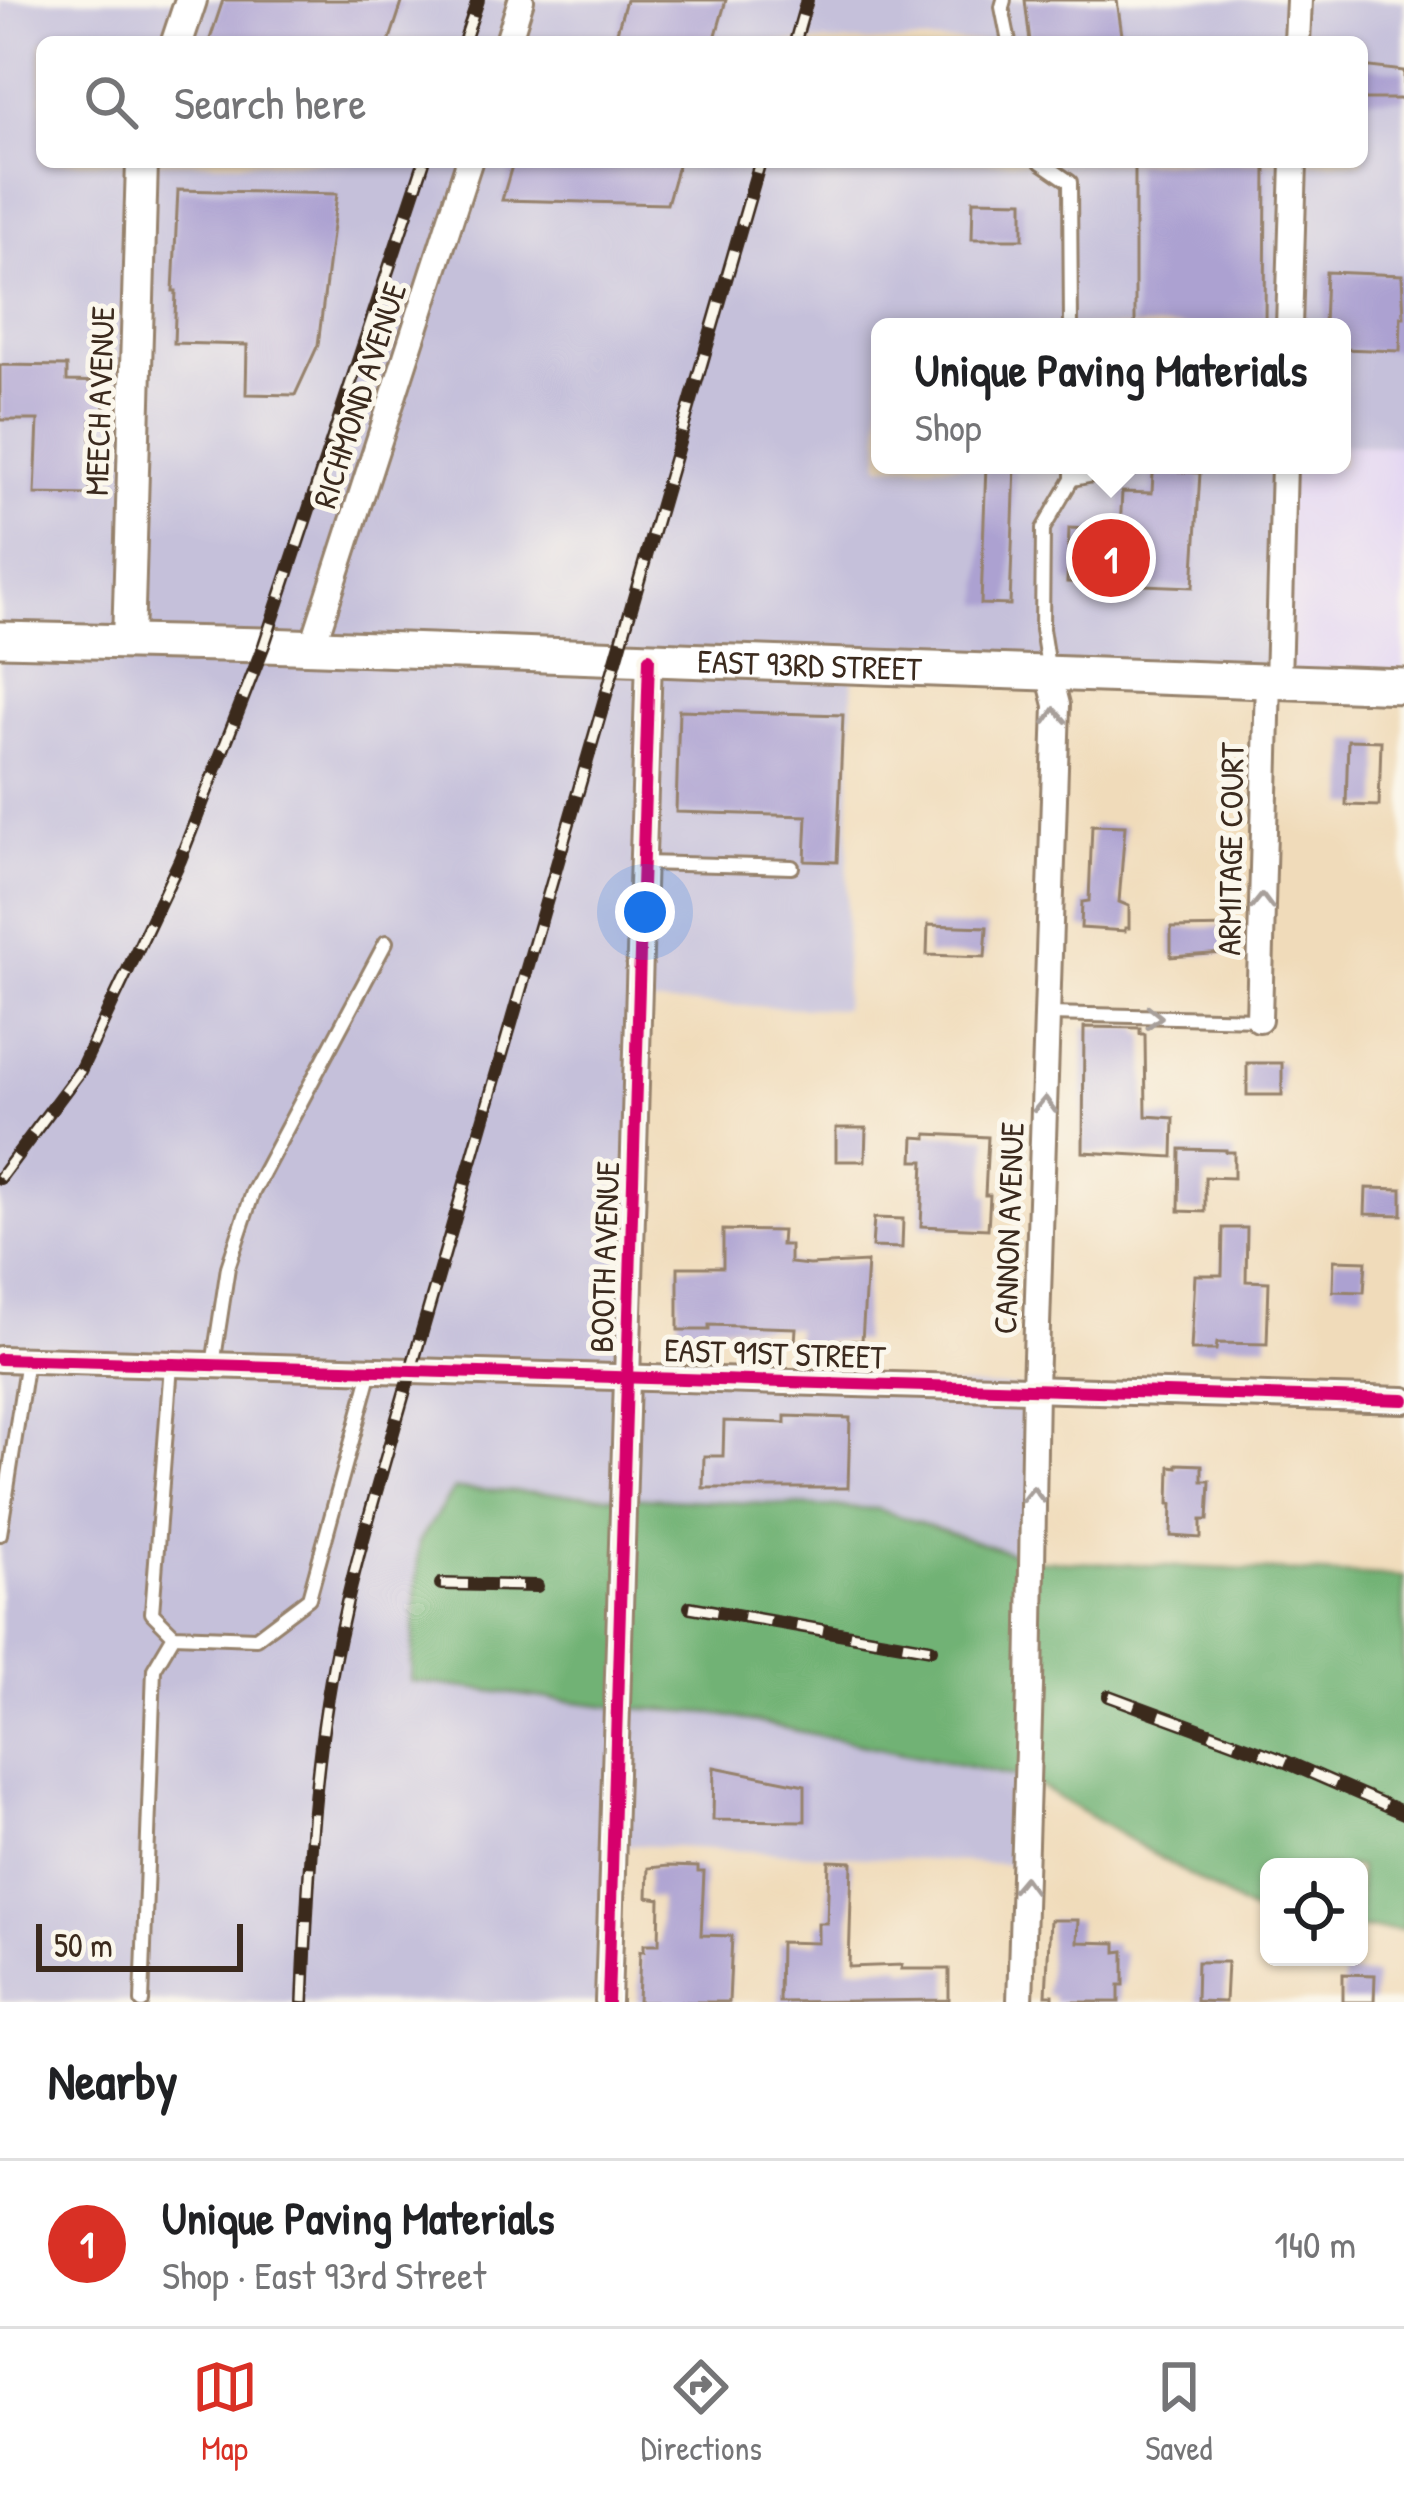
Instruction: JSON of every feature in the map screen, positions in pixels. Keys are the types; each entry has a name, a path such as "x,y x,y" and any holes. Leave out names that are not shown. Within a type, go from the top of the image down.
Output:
{"main road":[{"name":"EAST 93RD STREET","path":"0,639 1404,686"}],"street":[{"path":"179,36 191,0"},
{"path":"510,36 521,0"},
{"path":"1298,36 1299,0"},
{"name":"MEECH AVENUE","path":"128,642 142,168"},
{"name":"RICHMOND AVENUE","path":"313,648 467,168"},
{"path":"1288,318 1294,168"},
{"name":"ARMITAGE COURT","path":"1259,1019 1284,474"},
{"name":"BOOTH AVENUE","path":"608,2002 649,658"},
{"name":"CANNON AVENUE","path":"1020,2002 1057,705 1049,674"},
{"name":"EAST 91ST STREET","path":"0,1359 1404,1400"}],"lane":[{"path":"1004,0 1008,36"},
{"path":"1050,168 1070,182 1071,318"},
{"path":"1049,674 1042,629 1043,529 1071,474"},
{"path":"643,863 792,867"},
{"path":"212,1366 228,1267 253,1192 386,942"},
{"path":"1048,1014 1259,1019"},
{"path":"0,1534 26,1360"},
{"path":"172,1365 152,1612 174,1635 256,1638 309,1598 371,1371"},
{"path":"142,2002 154,1669 174,1635"}],"shaded area":[{"path":"0,0 1404,0 1404,446 1351,445 1351,318 871,318 871,474 1284,474 1278,681 853,666 844,1009 639,1003 627,1376 1035,1388 1032,1560 877,1509 454,1489 419,1542 616,1707 713,1713 1027,1779 1024,1865 613,1844 608,2002 0,2002"},
{"path":"1351,445 1404,446 1404,686 1278,681 1284,474 1351,474"}],"green space":[{"path":"454,1489 877,1509 1032,1560 1404,1577 1404,1930 1368,1928 1368,1858 1260,1858 1260,1917 1027,1779 713,1713 616,1707 411,1681 419,1542"}],"building":[{"path":"223,0 403,0 391,36 211,36"},
{"path":"626,0 726,0 716,36 616,36"},
{"path":"1025,0 1117,0 1122,36 1029,36"},
{"path":"1368,67 1404,71 1404,99 1368,99"},
{"path":"511,168 677,168 667,204 502,200"},
{"path":"1135,168 1266,168 1265,318 1135,318"},
{"path":"178,190 337,194 318,345 295,395 246,394 247,345 174,343"},
{"path":"973,200 1023,201 1023,239 972,239"},
{"path":"1326,272 1402,275 1400,351 1351,349 1351,318 1324,318"},
{"path":"0,365 67,366 67,381 105,382 104,421 91,421 90,495 35,494 38,420 0,420"},
{"path":"986,474 1015,474 1010,605 981,604"},
{"path":"1153,474 1200,474 1193,587 1067,582 1069,528 1120,530 1122,492 1152,493"},
{"path":"679,710 843,715 837,862 805,861 807,816 676,812"},
{"path":"1348,740 1381,741 1379,806 1346,805"},
{"path":"1092,825 1125,826 1119,902 1129,906 1125,931 1081,928 1082,902 1089,901"},
{"path":"928,925 987,927 985,957 927,955"},
{"path":"1236,927 1237,952 1171,957 1171,928"},
{"path":"1084,1027 1140,1028 1140,1034 1145,1034 1146,1116 1174,1118 1173,1157 1083,1152"},
{"path":"1247,1063 1282,1063 1282,1095 1247,1095"},
{"path":"836,1128 866,1128 865,1161 836,1161"},
{"path":"927,1134 988,1137 988,1229 921,1226 924,1161 913,1161 914,1137 927,1138"},
{"path":"1180,1149 1234,1152 1234,1178 1205,1177 1205,1212 1179,1211"},
{"path":"1366,1188 1402,1189 1402,1215 1365,1214"},
{"path":"874,1218 903,1219 902,1248 872,1247"},
{"path":"1223,1228 1247,1228 1246,1281 1269,1282 1267,1344 1217,1343 1216,1350 1191,1350 1195,1275 1222,1275"},
{"path":"723,1230 782,1231 781,1245 790,1245 790,1263 867,1262 862,1341 795,1343 796,1328 709,1325 709,1330 678,1330 678,1267 723,1267"},
{"path":"1334,1260 1366,1261 1364,1292 1333,1291"},
{"path":"785,1416 850,1418 848,1488 703,1488 704,1456 723,1456 724,1421 785,1423"},
{"path":"1202,1465 1202,1481 1210,1481 1208,1520 1201,1520 1201,1538 1171,1536 1170,1466"},
{"path":"714,1767 805,1785 805,1821 713,1820"},
{"path":"829,1861 852,1862 849,1967 949,1969 949,2000 779,2002 780,1942 818,1943 818,1923 827,1923"},
{"path":"698,1867 698,1872 704,1872 701,1935 732,1936 729,2002 638,2002 640,1951 644,1944 659,1944 660,1899 647,1897 648,1868"},
{"path":"1050,1920 1078,1920 1077,1942 1116,1943 1116,1952 1124,1951 1119,2002 1053,2002 1053,1995 1046,1995"},
{"path":"1197,1962 1227,1962 1225,2002 1196,2001"},
{"path":"1343,1974 1375,1975 1374,2002 1343,2002"}],"railway":[{"path":"466,36 478,0"},
{"path":"797,36 807,0"},
{"path":"0,1178 80,1071 180,860 264,645 422,168"},
{"path":"303,2002 319,1762 354,1571 758,168"},
{"path":"441,1584 537,1586"},
{"path":"690,1607 931,1649"},
{"path":"1109,1696 1277,1758 1404,1813"}],"cycle path":[{"path":"608,2002 649,658"},
{"path":"0,1359 1404,1400"}],"place":[{"name":"Unique Paving Materials","path":"1111,558"}]}
